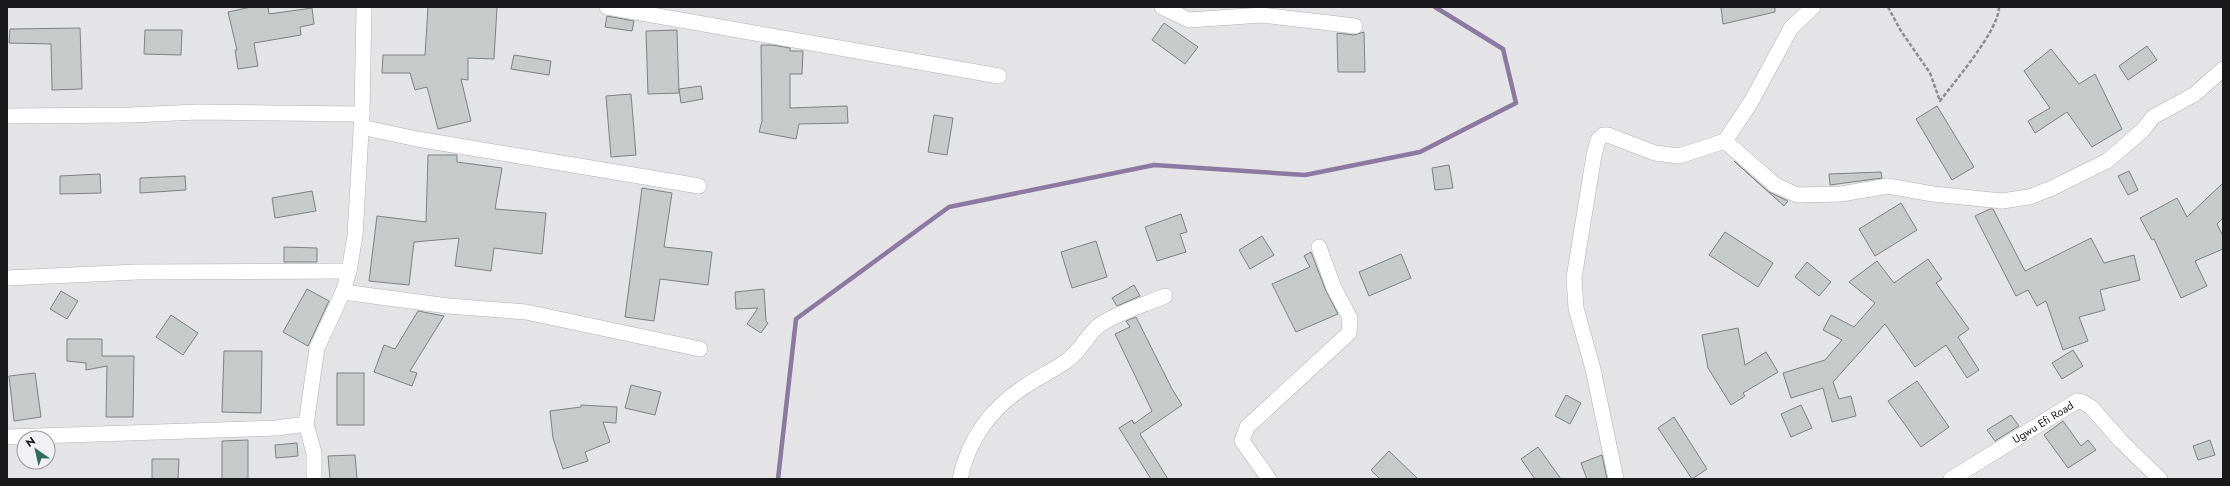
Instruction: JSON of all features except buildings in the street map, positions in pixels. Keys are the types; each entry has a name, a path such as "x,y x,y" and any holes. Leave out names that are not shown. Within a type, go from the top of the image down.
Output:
{"street":[{"path":"314,479 314,453 306,424 317,348 343,292 349,271 355,236 362,120 364,7"},
{"path":"607,7 999,76"},
{"path":"1162,7 1189,20 1262,15 1354,26"},
{"path":"1616,479 1593,369 1576,308 1574,278 1593,160 1598,140 1603,135 1608,135 1650,151 1679,156 1725,141 1755,95 1791,28 1813,7"},
{"path":"1725,141 1775,185 1797,195 1855,192 1888,186 1933,194 2002,201 2029,197 2046,191 2107,161 2143,130 2153,117 2195,94 2223,69"},
{"path":"7,116 131,115 198,112 362,120 417,139 699,186"},
{"path":"1269,479 1242,441 1247,427 1349,333 1350,318 1334,288 1319,247"},
{"path":"7,278 137,272 349,271"},
{"path":"343,292 448,306 526,312 700,349"},
{"path":"960,479 976,434 998,408 1024,387 1052,372 1077,353 1100,324 1165,296"},
{"name":"Ugwu Efi Road","path":"1951,479 2077,401 2083,402 2091,407 2121,441 2160,479"},
{"path":"7,437 277,428 306,424"}],"path":[{"path":"1888,7 1901,30 1930,73 1940,101 1978,51 1992,28 1998,7"}],"waterway":[{"path":"778,479 796,319 949,207 1154,165 1305,175 1420,152 1516,103 1503,49 1435,7"}]}
